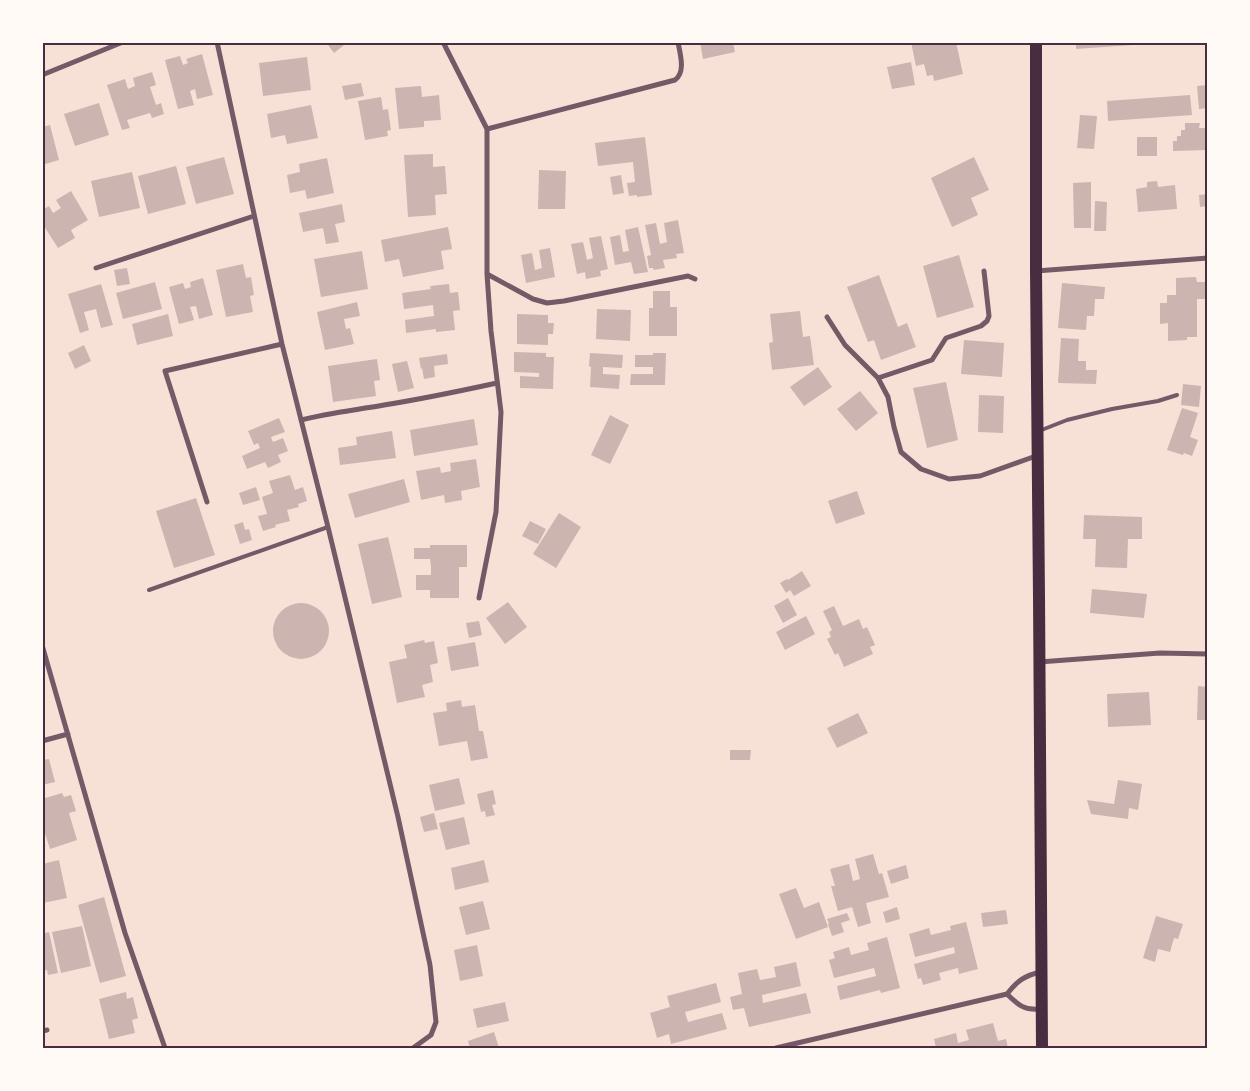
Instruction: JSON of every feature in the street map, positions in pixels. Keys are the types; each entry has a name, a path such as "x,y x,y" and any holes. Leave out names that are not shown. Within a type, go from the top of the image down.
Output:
{"main road":[{"path":"1036,42 1042,1048"}],"street":[{"path":"42,75 123,42"},
{"path":"217,42 282,344 398,817 430,965 436,1022 431,1035 413,1048"},
{"path":"443,42 488,129 487,274 491,332 501,412 496,512 479,598"},
{"path":"488,129 675,80 680,76 681,71 678,42"},
{"path":"96,268 254,216"},
{"path":"1036,271 1208,258"},
{"path":"878,378 932,360 946,338 980,326 987,321 989,316 984,271"},
{"path":"487,274 533,299 547,303 688,276 695,278"},
{"path":"828,316 845,345 878,378 888,397 901,452 921,469 949,478 980,476 1038,455"},
{"path":"206,502 166,371 282,344"},
{"path":"301,420 323,414 360,410 497,383"},
{"path":"42,645 125,932 165,1048"},
{"path":"1039,662 1160,653 1208,654"},
{"path":"42,741 68,734"},
{"path":"776,1048 1007,994 1015,984 1031,974 1041,972"},
{"path":"1007,994 1016,1004 1033,1010 1041,1009"}],"lane":[{"path":"1037,432 1067,420 1112,409 1158,401 1177,395"},
{"path":"149,590 328,527"}],"building":[{"path":"326,42 348,42 334,53"},
{"path":"700,42 733,42 735,52 703,59"},
{"path":"911,42 956,42 963,74 934,81 933,75 927,76 924,64 916,66"},
{"path":"1076,42 1147,42 1147,44 1076,49"},
{"path":"202,54 213,95 197,99 195,89 190,91 194,105 178,109 165,60 180,56 183,65 188,63 186,59"},
{"path":"307,57 311,90 263,96 259,63"},
{"path":"911,62 915,85 892,89 887,67"},
{"path":"152,72 156,85 150,87 156,105 161,103 164,114 152,118 150,113 127,120 130,128 122,130 107,85 125,79 128,89 135,86 133,78"},
{"path":"361,83 364,96 345,100 342,86"},
{"path":"1208,85 1208,108 1199,109 1197,86"},
{"path":"421,86 422,97 439,95 441,120 424,121 424,127 399,129 395,88"},
{"path":"1190,95 1192,115 1108,121 1107,101"},
{"path":"381,97 383,110 388,109 391,130 387,131 388,136 365,140 358,101"},
{"path":"99,103 109,135 75,146 64,114"},
{"path":"311,105 318,138 287,144 285,135 271,138 267,114"},
{"path":"1080,115 1097,116 1094,149 1077,148"},
{"path":"1185,123 1200,123 1199,128 1207,128 1208,150 1173,151 1173,141 1177,141 1177,136 1181,136 1181,130 1185,130"},
{"path":"50,125 59,160 42,165 42,127"},
{"path":"645,137 652,195 629,196 627,183 635,182 633,162 598,166 595,143"},
{"path":"1137,137 1157,137 1157,156 1137,156"},
{"path":"433,154 433,167 445,166 447,194 435,195 436,215 408,217 404,155"},
{"path":"224,157 234,194 196,204 186,167"},
{"path":"974,157 989,190 971,198 978,215 952,227 931,178"},
{"path":"327,158 334,193 307,199 305,190 290,193 287,175 300,172 299,164"},
{"path":"176,166 186,204 148,214 138,176"},
{"path":"539,170 566,171 565,209 538,209"},
{"path":"132,172 140,208 99,217 91,181"},
{"path":"621,175 624,193 613,195 610,177"},
{"path":"1157,181 1158,187 1175,185 1177,209 1138,212 1136,189 1147,187 1147,182"},
{"path":"1091,182 1091,228 1074,228 1073,183"},
{"path":"71,191 88,220 71,230 75,238 58,248 42,223 42,210 49,206 53,213 61,208 56,200"},
{"path":"1208,194 1208,206 1200,207 1199,195"},
{"path":"1095,201 1107,202 1106,231 1094,231"},
{"path":"342,204 345,222 335,224 339,242 326,244 323,228 303,232 299,213"},
{"path":"678,220 684,253 676,254 677,258 663,260 665,268 654,270 649,268 647,256 651,255 645,225 656,223 660,244 667,242 664,223"},
{"path":"448,227 452,249 441,251 444,269 403,277 399,259 385,262 381,240"},
{"path":"638,227 648,272 634,274 631,262 615,265 610,237 620,235 623,252 629,251 625,230"},
{"path":"601,236 608,269 600,271 601,276 586,279 585,272 577,274 571,244 583,242 587,260 593,258 589,238"},
{"path":"550,248 555,277 526,283 521,255 532,253 535,270 542,268 539,250"},
{"path":"362,251 368,289 321,297 314,259"},
{"path":"959,255 974,307 937,318 923,266"},
{"path":"243,264 246,278 251,277 254,295 250,296 253,312 226,317 216,270"},
{"path":"127,268 130,284 117,286 114,270"},
{"path":"879,275 898,327 907,323 916,347 881,360 874,340 868,342 847,287"},
{"path":"1196,277 1197,282 1208,282 1208,299 1197,299 1197,337 1187,337 1187,340 1168,341 1168,323 1160,324 1160,303 1167,303 1167,295 1176,295 1176,278"},
{"path":"203,278 213,315 199,319 196,306 190,307 194,320 179,324 169,287 183,283 185,289 191,287 190,282"},
{"path":"155,282 162,309 123,319 116,293"},
{"path":"1062,283 1105,287 1104,299 1095,299 1094,316 1087,316 1086,330 1058,328"},
{"path":"101,284 113,325 101,328 96,309 84,312 89,330 80,333 68,294"},
{"path":"449,284 450,293 458,292 460,310 453,311 455,330 436,332 436,329 406,333 405,320 434,316 433,305 404,309 402,293 431,289 430,286"},
{"path":"653,291 670,291 670,307 677,307 677,336 649,336 649,308 653,308"},
{"path":"357,302 360,316 344,319 346,329 350,328 354,344 325,350 317,312"},
{"path":"597,309 631,310 630,341 596,339"},
{"path":"800,311 803,337 810,336 814,365 772,370 769,343 773,342 770,314"},
{"path":"168,314 173,336 137,345 132,324"},
{"path":"517,314 548,315 548,323 554,323 553,334 548,334 548,345 517,344"},
{"path":"1061,338 1079,339 1078,361 1086,361 1086,370 1097,370 1096,384 1058,383"},
{"path":"964,340 1004,343 1002,377 961,374"},
{"path":"84,345 91,361 75,369 68,353"},
{"path":"514,352 546,353 546,357 554,357 553,389 520,388 520,376 539,377 539,373 514,372"},
{"path":"590,353 623,355 622,368 603,367 603,374 620,375 619,389 590,387"},
{"path":"653,353 666,353 665,385 630,385 631,374 653,374 653,367 635,367 635,355 653,355"},
{"path":"447,354 448,364 434,366 435,377 424,379 419,358"},
{"path":"377,359 380,380 374,381 376,396 333,402 328,366"},
{"path":"407,361 414,388 398,392 392,364"},
{"path":"818,367 832,387 804,406 790,387"},
{"path":"946,382 958,440 927,448 913,388"},
{"path":"1183,384 1201,386 1199,407 1181,405"},
{"path":"860,391 878,413 856,431 837,409"},
{"path":"979,395 1004,396 1003,433 978,432"},
{"path":"1182,408 1198,413 1190,437 1198,440 1192,456 1167,450"},
{"path":"610,415 629,425 610,464 591,455"},
{"path":"279,418 285,432 271,437 273,442 283,438 288,451 278,455 281,462 268,468 265,462 247,469 242,456 260,448 258,443 254,445 248,431"},
{"path":"474,419 478,445 414,456 410,430"},
{"path":"392,431 396,458 340,465 338,448 357,445 356,437"},
{"path":"476,459 480,487 461,491 462,500 445,503 444,495 421,500 416,471 440,467 441,473 451,471 450,463"},
{"path":"290,475 295,490 303,487 307,501 298,504 299,507 287,510 290,521 263,531 258,516 267,514 262,497 273,493 269,481"},
{"path":"404,479 410,502 355,518 348,494"},
{"path":"256,487 260,500 243,505 239,493"},
{"path":"857,491 865,514 836,524 828,501"},
{"path":"196,498 215,555 174,568 156,511"},
{"path":"559,513 581,527 556,568 533,554"},
{"path":"1084,515 1142,517 1142,539 1128,539 1127,568 1095,567 1096,539 1083,539"},
{"path":"530,521 546,529 538,544 522,536"},
{"path":"243,522 245,530 249,529 252,540 240,544 234,525"},
{"path":"388,537 402,597 372,604 358,544"},
{"path":"430,545 467,545 467,567 459,567 459,598 430,598 430,590 416,590 416,575 431,575 431,567 430,559 414,559 414,548 430,548"},
{"path":"802,571 811,586 794,596 790,590 786,593 780,583"},
{"path":"1092,589 1147,594 1144,618 1090,613"},
{"path":"788,598 797,615 783,623 774,606"},
{"path":"508,602 527,627 505,644 486,618"},
{"path":"301,603 312,605 321,611 327,620 329,631 327,642 321,651 312,657 301,659 290,657 281,651 275,642 273,631 275,620 281,611 290,605"},
{"path":"834,606 843,626 859,619 863,629 867,627 875,645 870,647 873,654 844,667 838,653 835,655 827,639 831,637 829,632 832,630 823,611"},
{"path":"806,616 815,634 785,650 776,632"},
{"path":"479,621 482,635 469,638 466,623"},
{"path":"424,640 425,643 434,641 438,663 430,665 433,682 422,685 425,697 397,703 389,662 407,658 404,645"},
{"path":"475,642 479,666 451,671 447,647"},
{"path":"1198,686 1208,687 1208,720 1197,720"},
{"path":"1149,692 1151,725 1108,727 1107,694"},
{"path":"461,700 462,707 475,705 479,731 483,731 488,758 471,761 467,741 439,746 433,713 447,711 446,703"},
{"path":"858,713 868,733 837,748 827,728"},
{"path":"730,750 751,750 750,760 730,760"},
{"path":"49,759 55,782 42,785 42,760"},
{"path":"459,778 465,804 435,811 429,785"},
{"path":"1118,780 1142,784 1138,810 1129,808 1128,819 1091,814 1087,800 1114,804"},
{"path":"493,790 496,804 492,805 495,815 486,817 485,811 481,812 477,794"},
{"path":"62,793 64,797 71,795 76,811 69,813 77,840 50,849 42,824 42,799"},
{"path":"434,813 438,829 424,832 420,817"},
{"path":"464,817 470,844 446,850 439,823"},
{"path":"873,854 879,874 882,873 889,897 866,903 871,923 858,927 852,907 838,911 831,886 835,886 830,869 849,864 853,881 860,879 855,859"},
{"path":"59,860 67,898 43,903 42,864"},
{"path":"484,860 489,882 455,890 451,868"},
{"path":"906,865 909,878 891,884 887,871"},
{"path":"796,888 804,908 819,902 828,927 796,939 779,894"},
{"path":"104,897 126,976 100,983 78,905"},
{"path":"483,901 490,929 466,935 459,907"},
{"path":"897,907 900,919 886,923 883,912"},
{"path":"1006,910 1008,924 983,927 981,913"},
{"path":"847,913 850,920 841,923 844,932 832,936 827,919"},
{"path":"1156,916 1183,924 1178,939 1174,938 1170,952 1158,949 1155,962 1143,958"},
{"path":"966,922 978,969 959,974 958,968 939,973 941,980 923,985 921,978 918,979 914,964 955,953 954,947 915,957 909,934 929,928 931,935 951,930 950,926"},
{"path":"82,926 91,966 61,973 52,932"},
{"path":"49,932 58,973 48,975 47,970 42,971 42,934"},
{"path":"887,937 900,988 881,993 880,990 840,1000 837,986 876,976 874,968 834,978 829,960 835,958 833,952 849,947 851,955 869,950 867,943"},
{"path":"477,945 483,976 460,981 454,950"},
{"path":"796,962 801,986 762,995 763,1003 806,993 811,1013 749,1027 744,1008 733,1010 730,997 742,994 738,973 757,969 760,980 776,977 774,967"},
{"path":"716,983 721,1002 685,1012 688,1022 722,1013 727,1029 671,1044 669,1034 657,1038 650,1013 670,1007 667,996"},
{"path":"126,992 127,999 133,997 138,1018 132,1020 135,1033 109,1039 99,999"},
{"path":"505,1002 509,1021 477,1028 473,1009"},
{"path":"993,1023 998,1041 1006,1039 1008,1048 936,1048 934,1039 956,1033 958,1043 969,1040 966,1030"},
{"path":"494,1032 499,1048 470,1048 468,1041"}]}
